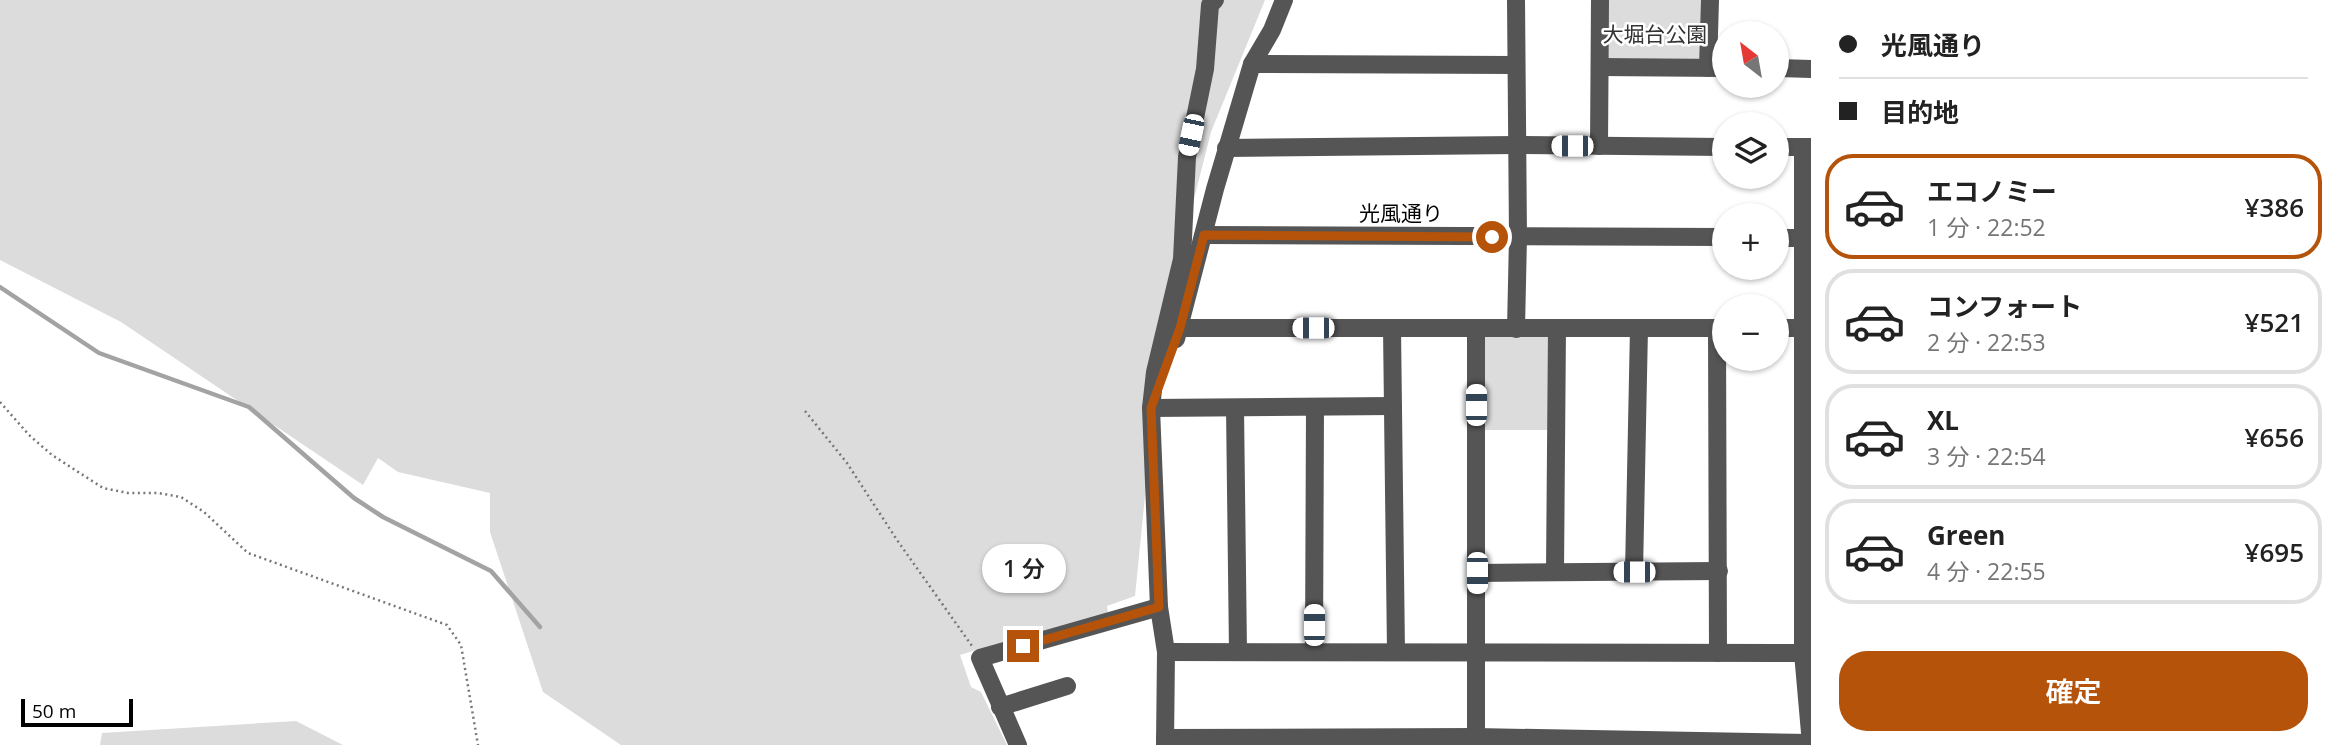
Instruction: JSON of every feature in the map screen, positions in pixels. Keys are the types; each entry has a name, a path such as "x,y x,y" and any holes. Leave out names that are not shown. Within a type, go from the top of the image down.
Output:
{"street":[{"path":"1215,0 1210,5 1205,69 1186,158 1182,259 1155,372 1151,408 1159,607 1166,652 1165,742 1811,743 1807,653 1807,147 1789,147"},
{"path":"1151,408 1180,328 1226,148 1252,64 1272,30 1284,0"},
{"path":"1516,0 1516,328"},
{"path":"1599,146 1600,0"},
{"path":"1710,0 1712,23"},
{"path":"1252,64 1516,65"},
{"path":"1600,67 1712,68"},
{"path":"1789,68 1811,69"},
{"path":"1226,148 1712,146"},
{"name":"光風通り","path":"1204,235 1712,237"},
{"path":"1789,238 1807,238"},
{"path":"1180,328 1712,328"},
{"path":"1392,328 1396,652"},
{"path":"1476,328 1476,741"},
{"path":"1555,572 1557,328"},
{"path":"1634,572 1639,328"},
{"path":"1789,328 1807,328"},
{"path":"1718,653 1721,371"},
{"path":"1151,408 1393,406"},
{"path":"1314,652 1315,407"},
{"path":"1235,408 1238,652"},
{"path":"1477,573 1719,571"},
{"path":"1018,745 979,658 1159,607"},
{"path":"1166,652 1807,653"},
{"path":"1000,707 1067,687"}],"path":[{"path":"0,402 29,435 52,455 103,488 128,493 158,493 181,497 204,512 248,553 447,625 461,645 478,745"},
{"path":"806,411 847,463 979,658"}],"green space":[{"path":"0,0 1265,0 1211,132 1162,325 1135,596 1107,606 1108,614 960,655 971,687 981,692 1007,745 621,745 543,692 490,532 490,493 398,472 378,458 363,485 121,322 0,260"},
{"name":"大堀台公園","path":"1600,0 1710,0 1708,68 1600,67"},
{"path":"1476,328 1557,328 1556,430 1476,430"},
{"path":"296,721 343,745 100,745 102,733"}],"waterway":[{"path":"0,287 99,353 249,407 354,498 383,517 491,571 540,627"}],"route":[{"path":"1023,646 1159,607 1151,408 1180,328 1204,235 1492,237"}]}
